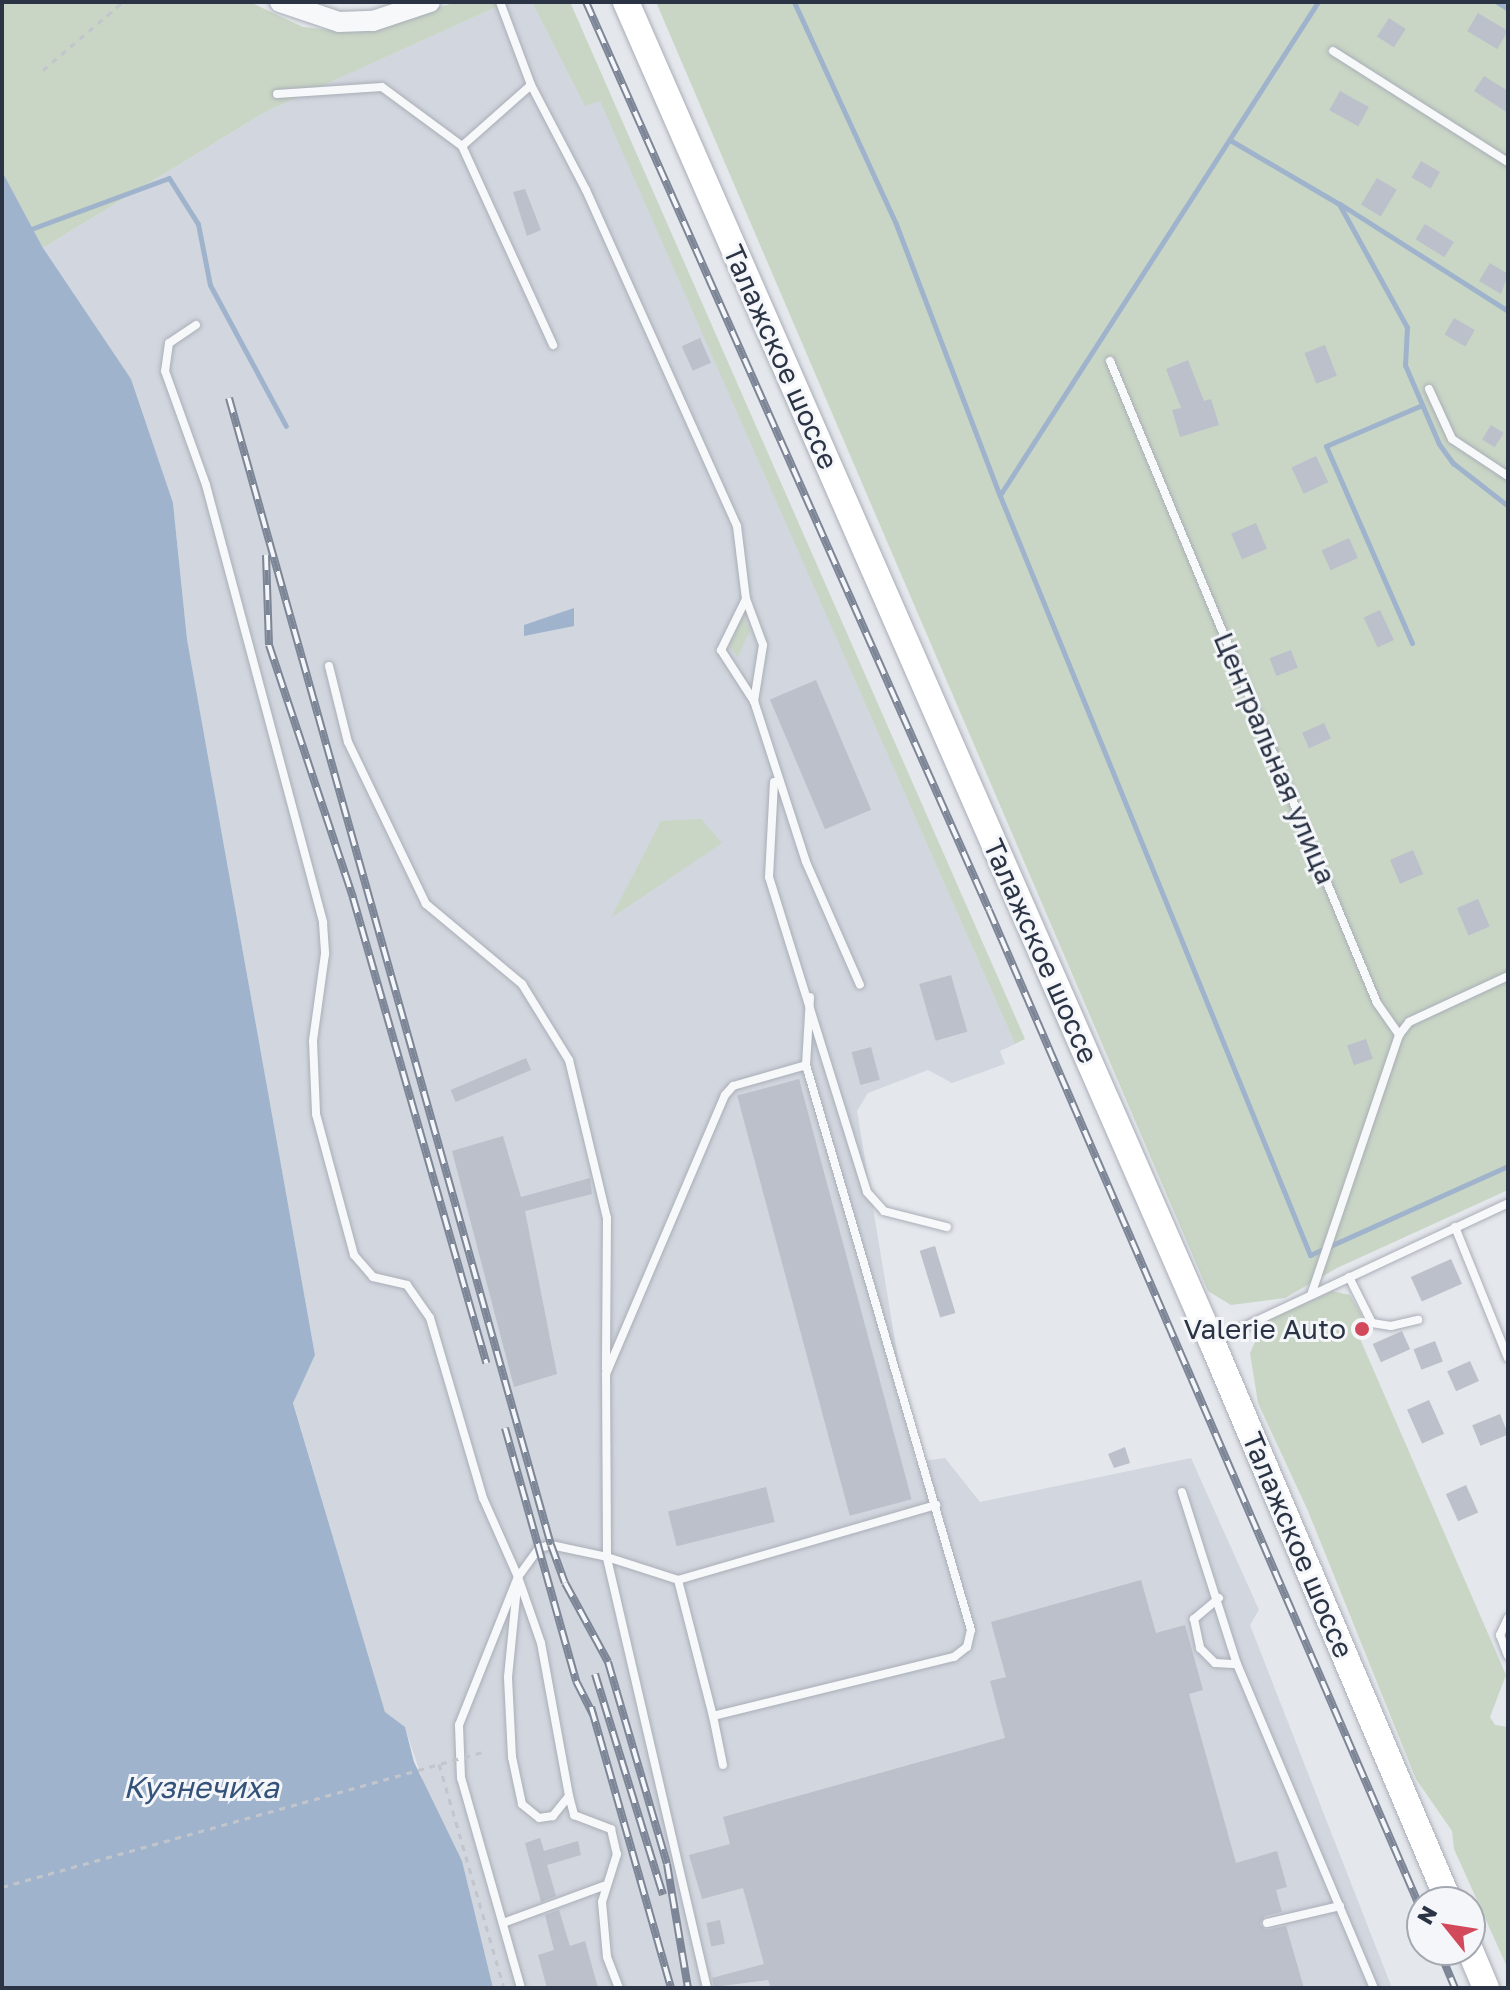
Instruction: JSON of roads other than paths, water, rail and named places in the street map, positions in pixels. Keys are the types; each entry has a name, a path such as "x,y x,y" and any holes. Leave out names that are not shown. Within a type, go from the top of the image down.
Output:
{"main road":[{"name":"Талажское шоссе","path":"626,2 1212,1342 1442,1886"},
{"path":"1477,1966 1486,1988"}],"street":[{"path":"280,2 339,22 373,21 430,2"}],"lane":[{"path":"500,2 531,85 586,190 737,526 746,599 763,645 754,701"},
{"path":"1333,51 1508,162"},
{"path":"462,146 531,85"},
{"path":"277,94 382,87 462,146 553,345"},
{"path":"196,325 169,343 165,371 206,485 323,923 325,954 313,1041 316,1114 354,1255 373,1277 407,1285 430,1318 483,1498 518,1577 541,1643 574,1815 611,1829 617,1854 603,1886 607,1957 619,1988"},
{"name":"Центральная улица","path":"1110,361 1377,1003 1399,1035"},
{"path":"1429,389 1452,439 1508,476"},
{"path":"746,599 721,650 754,701 774,776 860,985"},
{"path":"329,666 348,742 426,904 522,984 569,1060 607,1218 607,1557 707,1988"},
{"path":"774,776 769,877 810,997 867,1192 884,1211 947,1227"},
{"path":"1311,1295 1399,1035 1409,1022 1508,976"},
{"path":"713,1716 954,1657 967,1647 971,1630 806,1065 810,997"},
{"path":"606,1374 725,1095 733,1086 806,1065"},
{"path":"1212,1342 1508,1203"},
{"path":"1455,1227 1508,1358"},
{"path":"1349,1277 1372,1323 1379,1327 1418,1320"},
{"path":"1182,1492 1219,1598 1237,1664 1374,1988"},
{"path":"521,1988 461,1778 459,1725 518,1577 539,1548 551,1545 607,1557 678,1580 936,1505"},
{"path":"518,1577 508,1677 512,1757 522,1804 539,1818 553,1816 569,1796"},
{"path":"678,1580 723,1765"},
{"path":"1219,1598 1194,1619 1200,1648 1215,1663 1237,1664"},
{"path":"1508,1618 1500,1635 1508,1656"},
{"path":"503,1923 603,1886"},
{"path":"1267,1923 1340,1906"}],"water":[{"name":"Кузнечиха","path":"2,171 43,248 131,379 173,503 187,639 315,1355 293,1403 385,1712 405,1727 414,1762 462,1861 493,1988 2,1988"},
{"path":"574,608 574,626 524,636 524,625"}],"waterway":[{"path":"794,2 896,224 1000,496 1310,1255 1508,1166"},
{"path":"1000,495 1318,2"},
{"path":"1497,2 1508,9"},
{"path":"1230,140 1339,204 1407,327 1405,365 1439,444 1453,463 1508,506"},
{"path":"31,229 169,178 198,224 210,285 286,426"},
{"path":"1340,204 1508,311"},
{"path":"1412,643 1326,446 1420,406"}],"railway":[{"path":"586,2 989,910 1411,1886"},
{"path":"229,398 551,1545 565,1583 608,1662 667,1864 688,1988"},
{"path":"266,555 269,645 353,898 486,1363"},
{"path":"505,1428 576,1681 593,1715"},
{"path":"595,1674 663,1895"},
{"path":"591,1707 671,1988"},
{"path":"1446,1966 1455,1988"}],"place":[{"name":"Valerie Auto","path":"1362,1329"}]}
